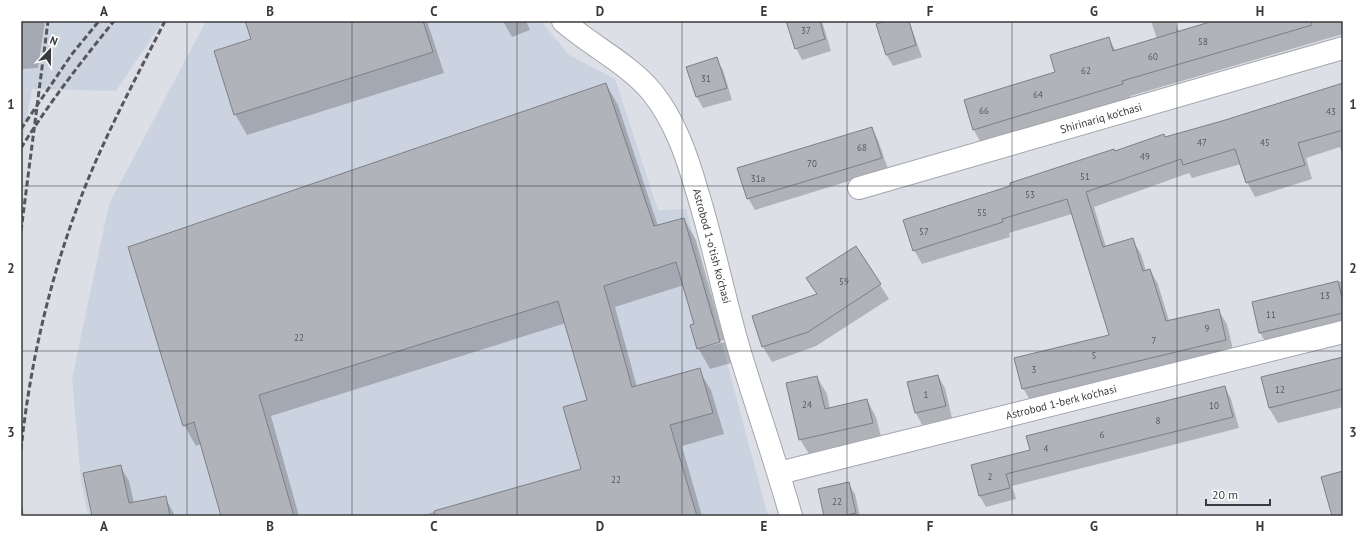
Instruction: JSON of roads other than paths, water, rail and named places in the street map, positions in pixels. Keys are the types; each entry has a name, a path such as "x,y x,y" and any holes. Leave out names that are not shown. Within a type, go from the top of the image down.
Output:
{"street":[{"name":"Astrobod 1-o'tish ko'chasi","path":"562,21 637,77 652,92 665,111 685,150 712,239 738,345 779,473 791,516"},
{"name":"Shirinariq ko'chasi","path":"859,188 1343,48"},
{"name":"Astrobod 1-berk ko'chasi","path":"779,473 1343,332"}],"railway":[{"path":"21,231 48,21"},
{"path":"21,129 72,54 99,21"},
{"path":"21,148 66,83 114,21"},
{"path":"21,450 31,376 47,304 68,232 103,145 165,21"},
{"path":"21,508 22,516"}]}
